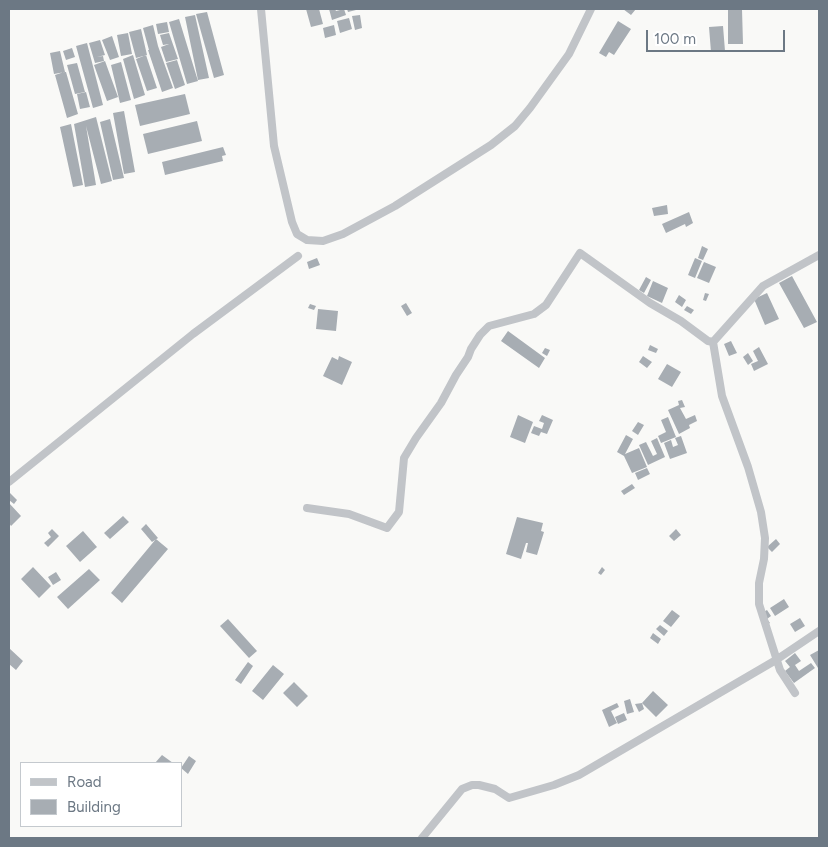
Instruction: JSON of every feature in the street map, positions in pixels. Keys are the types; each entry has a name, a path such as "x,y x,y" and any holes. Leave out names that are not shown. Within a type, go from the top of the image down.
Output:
{"street":[{"path":"261,9 274,146 292,222 297,234 307,240 323,241 343,234 395,206 491,145 515,126 569,54 591,9"},
{"path":"307,508 349,514 387,528 399,512 404,458 442,403 456,374 468,358 471,349 480,335 489,326 534,314 546,305 580,253 650,303 713,342"},
{"path":"713,342 763,286 819,255"},
{"path":"9,482 193,334 298,256"},
{"path":"713,342 722,396 748,467 765,538 764,559 759,583 759,604 780,670 795,693"},
{"path":"422,838 462,789 472,785 479,785 494,789 509,798 554,785 579,775 776,660 819,631"}],"building":[{"path":"306,9 319,9 323,24 311,27"},
{"path":"329,9 335,9 336,11 344,9 346,15 332,20"},
{"path":"347,9 360,9 348,12"},
{"path":"623,9 636,9 631,15"},
{"path":"728,9 742,9 743,44 728,44"},
{"path":"207,12 224,75 214,78 196,14"},
{"path":"195,15 209,78 198,80 185,17"},
{"path":"360,15 362,28 355,30 352,16"},
{"path":"349,18 352,29 340,33 337,21"},
{"path":"179,19 198,81 187,84 169,22"},
{"path":"618,21 631,29 614,55 609,52 606,57 599,53"},
{"path":"167,22 169,32 158,34 156,24"},
{"path":"153,25 158,46 173,88 162,92 143,28"},
{"path":"334,25 336,35 325,38 323,28"},
{"path":"723,26 725,51 711,52 709,27"},
{"path":"141,29 147,55 136,58 129,32"},
{"path":"128,33 132,54 121,56 117,35"},
{"path":"169,33 178,59 166,62 161,47 169,44 163,45 160,35"},
{"path":"112,36 119,57 110,60 102,40"},
{"path":"100,40 105,55 97,57 103,56 104,61 95,63 89,43"},
{"path":"87,43 103,105 93,108 76,46"},
{"path":"72,48 75,57 66,60 63,51"},
{"path":"60,51 65,72 54,74 50,53"},
{"path":"133,55 145,95 134,99 123,59"},
{"path":"146,55 157,88 147,91 136,59"},
{"path":"177,60 185,85 175,89 166,63"},
{"path":"105,61 118,97 107,101 94,65"},
{"path":"121,62 131,100 120,103 111,65"},
{"path":"77,63 85,92 75,94 67,65"},
{"path":"66,72 78,114 67,118 55,75"},
{"path":"86,92 90,107 80,109 77,94"},
{"path":"185,94 190,114 140,126 135,105"},
{"path":"124,111 135,172 124,174 113,113"},
{"path":"96,117 112,181 101,184 86,126 96,185 85,187 74,124"},
{"path":"110,119 124,178 113,180 100,122"},
{"path":"197,121 202,141 148,154 143,134"},
{"path":"71,124 83,185 73,187 60,127"},
{"path":"223,147 226,155 222,156 223,161 165,175 162,162"},
{"path":"667,205 668,214 654,216 652,208"},
{"path":"689,212 693,223 686,227 685,224 666,233 662,224"},
{"path":"702,246 708,249 703,260 698,258"},
{"path":"317,258 320,265 309,269 307,262"},
{"path":"695,258 702,261 695,278 688,275"},
{"path":"704,262 716,267 709,283 697,278"},
{"path":"792,276 817,322 804,328 779,283"},
{"path":"646,277 651,280 644,293 639,290"},
{"path":"653,281 668,288 662,303 647,296"},
{"path":"705,293 709,294 706,301 703,300"},
{"path":"767,293 779,319 765,325 754,299"},
{"path":"679,295 686,300 682,307 675,302"},
{"path":"406,303 412,313 407,316 401,306"},
{"path":"310,304 316,306 314,310 308,308"},
{"path":"687,306 694,310 691,314 684,310"},
{"path":"318,309 338,311 336,331 316,329"},
{"path":"508,331 545,358 539,368 501,341"},
{"path":"731,341 737,353 729,356 724,344"},
{"path":"650,345 658,349 656,353 648,350"},
{"path":"759,347 768,364 754,371 751,364 758,361 753,351"},
{"path":"545,348 550,350 547,356 542,353"},
{"path":"748,353 753,361 748,365 743,357"},
{"path":"339,356 352,362 342,385 323,376 332,357 338,360"},
{"path":"643,356 652,362 647,368 639,362"},
{"path":"667,364 681,372 672,387 658,379"},
{"path":"682,400 685,407 680,408 686,419 695,415 697,421 689,425 690,428 679,434 668,410 679,405 678,401"},
{"path":"518,415 533,422 525,443 510,437"},
{"path":"542,415 553,420 547,434 541,432 539,436 531,433 534,426 542,429 544,423 539,421"},
{"path":"668,417 676,437 661,443 658,436 666,432 661,420"},
{"path":"638,422 644,425 638,435 632,431"},
{"path":"626,435 633,439 625,454 639,448 647,467 632,473 624,456 617,452"},
{"path":"681,436 687,453 670,459 664,443 671,440 673,447 678,445 675,438"},
{"path":"657,438 665,457 648,465 639,445 646,442 653,456 657,454 651,441"},
{"path":"647,468 650,474 638,480 635,473"},
{"path":"632,484 635,488 624,495 621,491"},
{"path":"9,492 17,500 14,504 9,500"},
{"path":"9,503 21,516 11,526 9,523"},
{"path":"123,516 129,522 110,539 104,533"},
{"path":"517,517 543,523 541,531 544,532 537,555 526,552 528,543 526,543 521,559 506,554"},
{"path":"146,524 158,538 152,542 141,529"},
{"path":"52,529 59,536 48,547 44,543 51,537 48,533"},
{"path":"676,529 681,535 674,541 669,536"},
{"path":"83,531 97,547 80,562 66,546"},
{"path":"156,539 168,549 122,603 111,593"},
{"path":"776,539 780,544 772,552 767,547"},
{"path":"33,567 51,586 39,598 21,579"},
{"path":"602,567 605,570 601,575 598,573"},
{"path":"89,569 100,580 68,609 57,597"},
{"path":"56,572 61,580 53,585 48,577"},
{"path":"784,599 789,607 775,616 770,608"},
{"path":"672,610 680,616 671,627 663,621"},
{"path":"767,610 771,616 767,619 770,623 766,625 760,614"},
{"path":"800,618 805,626 795,632 790,624"},
{"path":"228,619 257,651 249,658 220,626"},
{"path":"660,625 668,631 664,636 656,629"},
{"path":"653,633 661,639 658,644 650,638"},
{"path":"9,648 23,661 16,670 9,664"},
{"path":"819,650 819,667 818,668 810,655"},
{"path":"795,653 801,661 795,665 799,671 811,663 815,668 794,683 785,671 790,667 785,661"},
{"path":"248,662 253,666 241,684 235,680"},
{"path":"273,665 284,674 263,700 252,691"},
{"path":"294,682 308,696 297,707 283,693"},
{"path":"653,691 668,705 656,717 642,703"},
{"path":"630,699 634,712 627,714 624,701"},
{"path":"617,703 619,707 611,711 617,723 609,727 602,710"},
{"path":"642,703 644,709 639,712 635,704"},
{"path":"624,713 627,720 618,724 615,717"},
{"path":"162,755 172,762 156,762"},
{"path":"189,756 196,761 188,774 182,766"}]}
